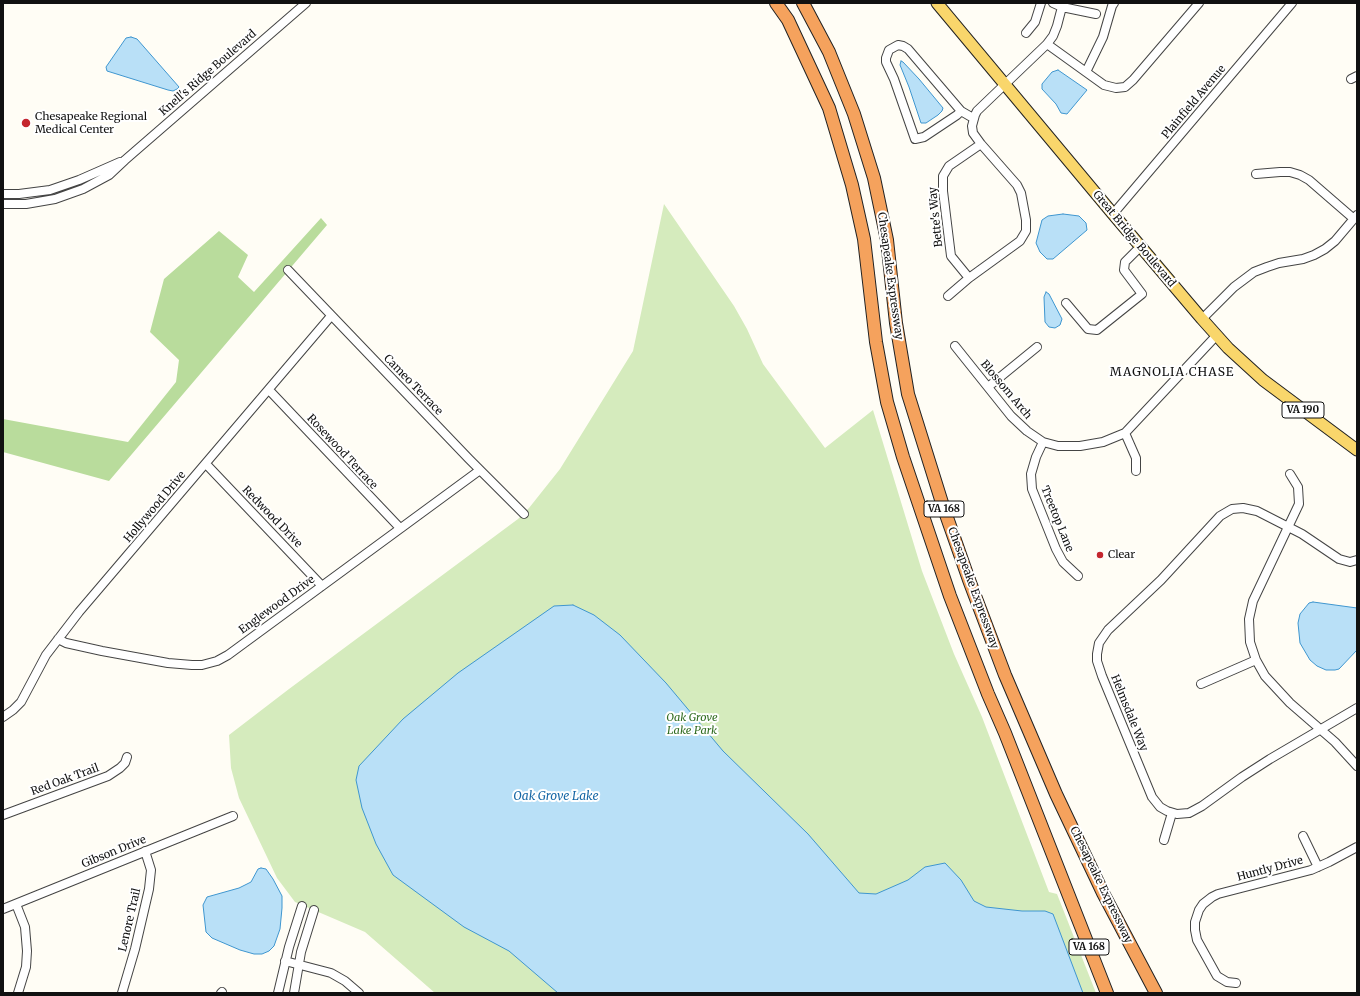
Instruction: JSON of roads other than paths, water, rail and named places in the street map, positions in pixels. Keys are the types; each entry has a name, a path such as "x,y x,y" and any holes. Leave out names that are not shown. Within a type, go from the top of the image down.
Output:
{"highway":[{"name":"Chesapeake Expressway","path":"776,3 788,20 829,108 852,185 864,239 876,342 886,394 903,457 950,596 1107,993"},
{"name":"Chesapeake Expressway","path":"804,3 832,59 854,114 874,178 887,240 896,323 908,394 943,506 1005,675 1056,794 1103,893 1156,993"}],"main road":[{"name":"Great Bridge Boulevard","path":"937,3 1216,336 1243,364 1357,450"}],"street":[{"name":"Knell's Ridge Boulevard","path":"3,204 34,203 55,199 97,183 109,175 306,3"},
{"path":"1026,33 1035,22 1041,3"},
{"path":"1053,3 1096,14"},
{"path":"1086,72 1103,37 1114,3"},
{"path":"1047,44 1104,85 1116,88 1125,87 1133,80 1199,3"},
{"name":"Plainfield Avenue","path":"1113,214 1292,3"},
{"path":"948,296 969,278 1020,241 1026,231 1022,193 1017,185 980,144 972,126 973,118 977,111 1047,44 1053,36 1063,5"},
{"path":"960,111 957,115 924,137 915,139 894,79 886,62 889,50 898,45 903,46 908,50 960,111 973,118"},
{"name":"Bette's Way","path":"969,278 951,256 942,182 943,176 949,166 980,144"},
{"name":"Knell's Ridge Boulevard","path":"3,194 19,194 50,190 79,180 125,160"},
{"path":"1202,319 1244,279 1254,272 1267,266 1303,260 1314,255 1335,241 1355,217 1309,180 1300,175 1290,172 1256,174"},
{"path":"1066,303 1088,329 1097,330 1142,294 1124,270 1125,262 1140,247"},
{"name":"Cameo Terrace","path":"288,270 524,514"},
{"name":"Hollywood Drive","path":"3,717 21,702 38,668 79,612 331,316"},
{"name":"Blossom Arch","path":"955,346 1019,425 1043,442 1058,446 1080,446 1103,442 1124,433 1216,336"},
{"path":"988,388 1038,348"},
{"name":"Rosewood Terrace","path":"269,390 400,528"},
{"path":"1124,433 1136,458 1136,471"},
{"name":"Treetop Lane","path":"1043,442 1036,457 1031,474 1032,489 1056,549 1063,562 1078,576"},
{"name":"Redwood Drive","path":"206,464 322,586"},
{"name":"Englewood Drive","path":"58,639 66,643 122,655 185,665 202,665 217,661 228,655 480,470"},
{"path":"1290,474 1298,487 1300,500 1297,511 1257,590 1249,619 1250,642 1256,660 1265,676 1344,751 1357,766"},
{"name":"Helmsdale Way","path":"1172,812 1160,807 1146,784 1098,665 1097,654 1099,643 1108,630 1152,590 1217,519 1226,512 1236,508 1251,509 1289,527 1315,542 1339,559 1350,562 1357,560"},
{"path":"1201,684 1256,660"},
{"path":"1164,840 1172,812 1183,814 1195,811 1259,766 1357,708"},
{"name":"Red Oak Trail","path":"3,814 108,776 120,768 125,763 127,757"},
{"name":"Gibson Drive","path":"3,909 233,816"},
{"path":"1303,836 1318,867"},
{"name":"Huntly Drive","path":"1236,983 1222,980 1214,972 1197,940 1195,930 1196,918 1203,904 1212,897 1318,867 1357,847"},
{"name":"Lenore Trail","path":"122,993 135,949 149,889 151,870 145,851"},
{"path":"16,904 25,927 27,951 26,967 18,993"},
{"path":"278,993 302,906"},
{"path":"294,993 299,964 314,910"},
{"path":"286,961 337,975 359,993"}],"water":[{"path":"131,37 137,39 179,87 177,89 173,91 168,90 107,71 106,67 126,38"},
{"path":"901,61 919,79 943,108 938,115 926,123 921,123 900,65"},
{"path":"1058,70 1087,90 1067,114 1061,113 1056,104 1042,89 1042,84 1052,72"},
{"path":"1063,214 1079,216 1086,223 1087,230 1053,259 1047,259 1040,252 1036,243 1042,220 1048,216"},
{"path":"1046,292 1049,294 1062,319 1060,325 1055,328 1049,327 1045,322 1044,297"},
{"path":"1313,602 1357,608 1357,650 1339,669 1326,670 1317,666 1310,660 1300,643 1298,623 1300,614 1309,603"},
{"name":"Oak Grove Lake","path":"573,605 594,615 620,635 666,683 723,751 808,834 859,893 876,894 908,880 925,867 945,863 961,880 974,901 986,907 1022,911 1045,911 1053,914 1083,993 558,993 509,951 464,927 393,875 376,844 362,808 356,780 359,766 403,719 458,673 554,606"},
{"path":"258,869 266,869 282,896 282,908 280,929 274,946 269,951 262,954 254,954 240,950 212,938 206,932 203,905 207,897 239,888 251,882"}],"place":[{"name":"Chesapeake Regional Medical Center","path":"26,123"},
{"name":"Clear","path":"1100,555"}],"district":[{"name":"MAGNOLIA CHASE","path":"1172,373"}],"park label":[{"name":"Oak Grove Lake Park","path":"692,724"}]}
